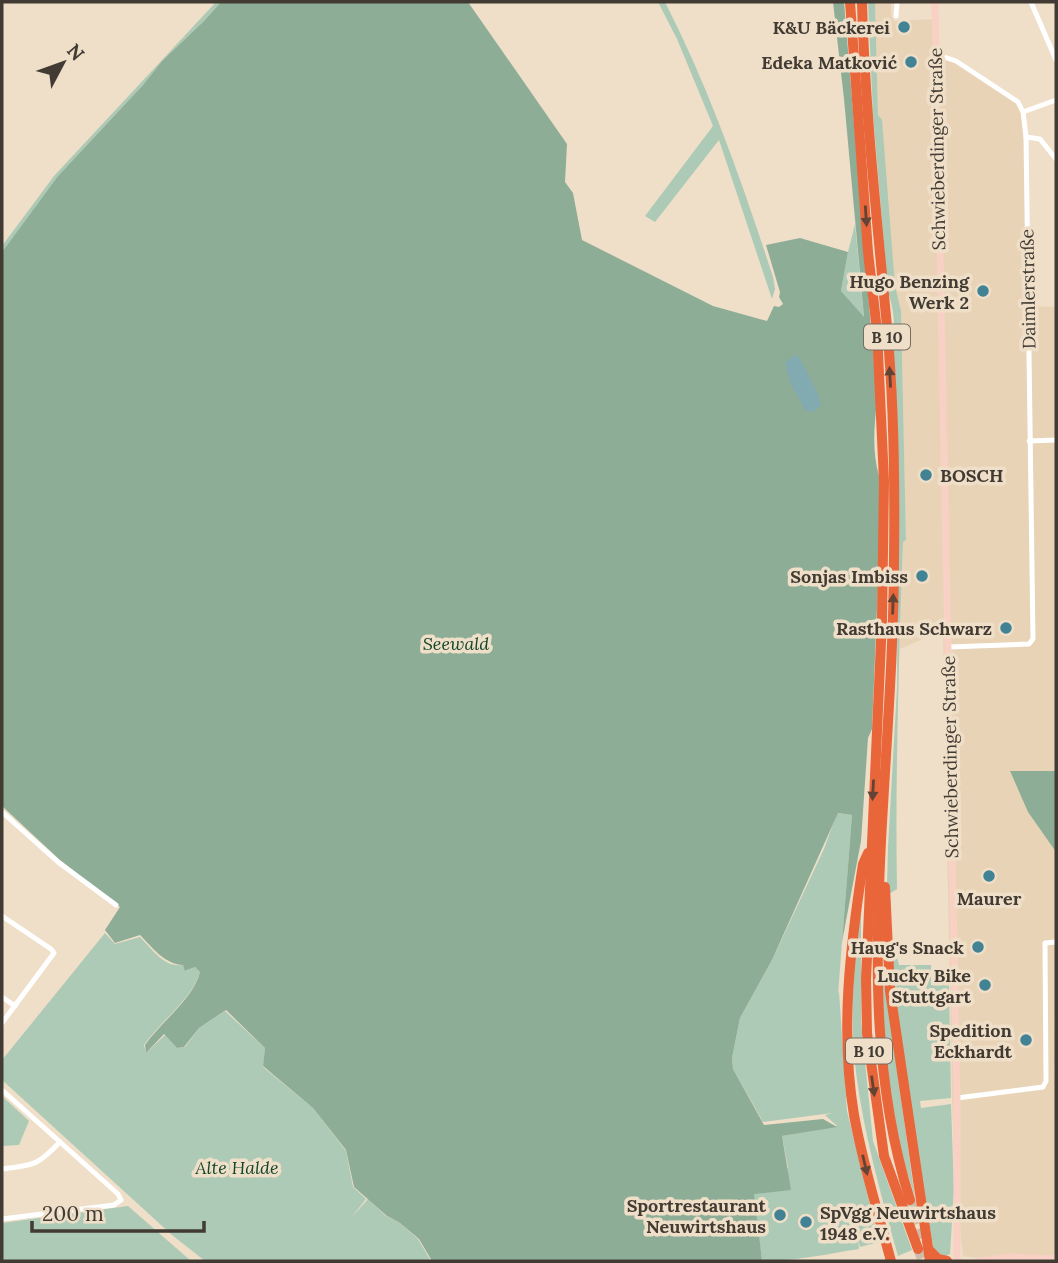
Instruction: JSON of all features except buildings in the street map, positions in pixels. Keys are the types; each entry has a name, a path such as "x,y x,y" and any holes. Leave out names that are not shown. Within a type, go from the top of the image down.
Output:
{"highway":[{"name":"B 10","path":"850,2 868,252 877,331 884,481 882,619 866,979 867,1033 884,1156 930,1261"},
{"name":"B 10","path":"862,2 866,106 888,348 894,482 894,582 882,829 878,1018 892,1134 910,1200"},
{"name":"B 10","path":"882,829 885,846 890,991 923,1249"},
{"name":"B 10","path":"871,846 863,864 852,935 847,1033 854,1114 891,1261"},
{"name":"B 10","path":"885,1238 891,1244 897,1261"},
{"path":"923,1249 938,1259 947,1261"}],"street":[{"path":"896,16 897,2"},
{"name":"Schwieberdinger Straße","path":"935,2 957,1098 957,1261"},
{"path":"1031,2 1056,60"},
{"path":"935,54 956,61 980,76 1018,102 1023,112 1056,100"},
{"name":"Daimlerstraße","path":"949,647 1029,645 1033,639 1026,137 1023,112"},
{"path":"1026,137 1041,139 1056,159"},
{"path":"1029,441 1056,440"},
{"path":"2,812 58,862 116,905"},
{"path":"2,916 54,953 2,1023"},
{"path":"957,1098 1043,1087 1046,1081 1045,943 1056,942"},
{"path":"2,997 15,1006"},
{"path":"2,1090 118,1194 121,1200 114,1205 2,1219"},
{"path":"2,1169 35,1164 43,1160 60,1142"},
{"path":"980,1261 1009,1257 1056,1259"}],"shaded area":[{"path":"875,2 891,2 894,21 935,19 936,54 956,61 1018,102 1023,112 1029,306 1056,307 1056,771 1010,772 1028,812 1056,852 1056,1261 998,1261 963,1256 955,1185 952,1098 943,630 900,649 903,542 906,540 901,311 895,287 878,115"}],"green space":[{"path":"216,2 221,2 162,61 58,176 2,252 2,246 54,176"},
{"name":"Seewald","path":"221,2 468,2 567,144 565,182 573,193 582,240 713,306 767,321 774,306 783,304 766,245 800,238 848,252 841,291 864,317 833,2 844,2 877,401 874,439 879,476 879,560 872,729 868,738 861,841 842,942 852,815 838,813 772,960 740,1018 732,1058 733,1069 764,1125 823,1119 837,1127 782,1136 791,1190 754,1194 762,1260 766,1261 432,1261 419,1239 354,1187 346,1150 313,1108 263,1066 265,1048 226,1010 199,1028 184,1047 177,1048 164,1034 146,1053 145,1045 191,991 200,972 195,967 185,971 183,965 170,962 140,935 115,943 105,930 120,907 60,860 2,806 2,252 58,176 162,61"},
{"path":"658,2 665,2 724,137 773,277 775,289 772,299 719,140 655,222 645,216 713,126 677,39"},
{"path":"868,2 875,2 878,115 882,120 895,286 901,311 906,540 903,542 899,672 897,889 889,894 888,848 897,688 898,538 892,360 894,325 888,292 873,114"},
{"path":"855,224 864,318 841,291"},
{"path":"1010,771 1056,771 1056,852 1028,812"},
{"path":"837,813 852,815 838,994 839,991 847,1111 879,1242 860,1247 858,1240 859,1249 797,1259 762,1260 753,1194 788,1168 782,1136 837,1126 825,1115 832,1113 763,1122 733,1069 732,1058 740,1018 772,960 824,849"},
{"path":"861,900 861,1022 873,1141 912,1250 898,1256 868,1142 856,1072 853,1008"},
{"name":"Alte Halde","path":"105,933 115,944 140,937 164,961 183,965 186,971 195,967 200,972 191,991 144,1045 146,1053 165,1035 177,1048 185,1047 199,1028 225,1011 265,1048 263,1067 313,1108 346,1151 353,1187 366,1199 351,1218 368,1199 418,1239 431,1261 205,1261 172,1235 2,1080 2,1060"},
{"path":"879,941 915,1198 894,1127 884,1063"},
{"path":"894,943 899,965 931,965 931,985 949,985 951,1098 920,1101 921,1108 951,1104 954,1190 950,1254 942,1258 934,1252 909,1098 891,964"},
{"path":"2,1096 29,1121 19,1145 2,1146"},
{"path":"128,1206 191,1261 2,1261 2,1223"}],"water":[{"path":"795,355 800,359 817,392 821,405 813,412 805,410 790,382 785,363"}],"tunnel":[{"path":"910,1200 925,1242"},
{"path":"918,1249 923,1261"}],"place":[{"name":"K&U Bäckerei","path":"904,27"},
{"name":"Edeka Matković","path":"911,62"},
{"name":"Hugo Benzing Werk 2","path":"983,291"},
{"name":"BOSCH","path":"926,475"},
{"name":"Sonjas Imbiss","path":"922,576"},
{"name":"Rasthaus Schwarz","path":"1006,628"},
{"name":"Maurer","path":"989,876"},
{"name":"Haug's Snack","path":"978,947"},
{"name":"Lucky Bike Stuttgart","path":"985,985"},
{"name":"Spedition Eckhardt","path":"1026,1040"},
{"name":"Sportrestaurant Neuwirtshaus","path":"780,1215"},
{"name":"SpVgg Neuwirtshaus 1948 e.V.","path":"806,1222"}]}
